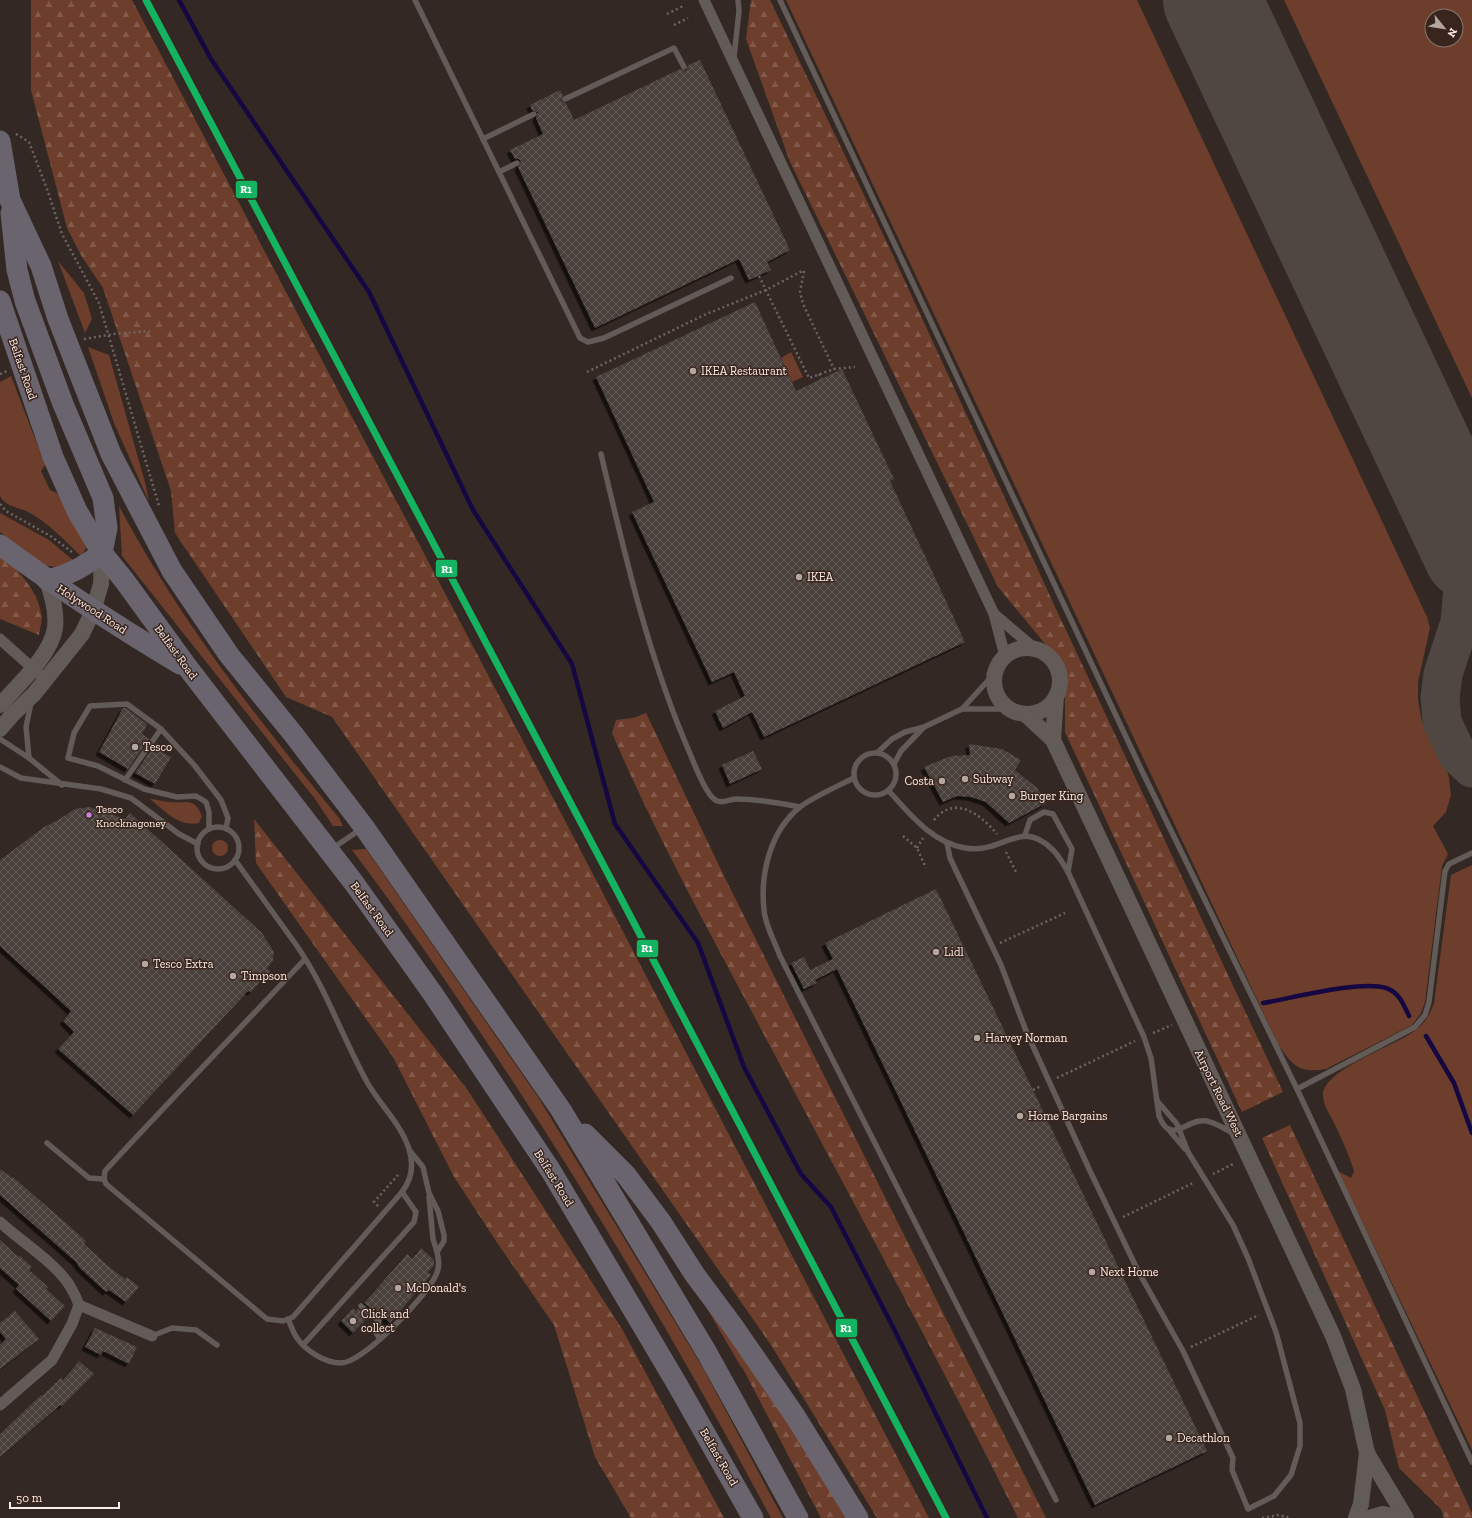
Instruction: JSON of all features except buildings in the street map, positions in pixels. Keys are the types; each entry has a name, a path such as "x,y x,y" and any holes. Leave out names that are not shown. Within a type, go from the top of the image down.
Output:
{"highway":[{"path":"6,136 16,270 25,301 62,404 103,498 107,528 102,553 85,566 68,575 47,580"},
{"path":"10,200 41,266 58,319 111,454 172,571 230,655 294,735 364,827 561,1110 707,1353 798,1518"},
{"path":"0,302 25,301 58,319"},
{"name":"Belfast Road","path":"0,302 53,457 77,512 102,553 124,580 188,668 354,883 433,994 551,1171 677,1384 752,1518"},
{"name":"Holywood Road","path":"0,545 47,580 93,611 188,668"},
{"path":"561,1110 626,1175 661,1222 697,1278 733,1326 795,1416 858,1518"}],"street":[{"path":"704,0 994,614 1005,656"},
{"path":"0,729 34,694 82,634 93,611 101,584 102,553"},
{"path":"0,705 44,654 53,638 55,627 54,603 47,580"},
{"path":"994,614 1034,648 1051,658 1057,667 1060,676 1060,687 1056,696 1043,710 1025,714 1008,709 996,695 993,684 994,674 998,664 1005,656 1014,650 1034,648"},
{"path":"0,639 46,679"},
{"name":"Airport Road West","path":"1053,740 1056,696"},
{"name":"Airport Road West","path":"1025,714 1053,740 1333,1336 1352,1388 1367,1453 1406,1518"},
{"path":"0,1222 19,1240 47,1260 71,1286 79,1305 72,1324 52,1360 0,1405"},
{"path":"79,1305 152,1336"},
{"name":"Airport Road West","path":"1356,1518 1361,1504 1367,1453"},
{"path":"1369,1518 1383,1514 1400,1518"}],"lane":[{"path":"415,0 577,331 584,340 588,342 604,338 731,278"},
{"path":"734,64 739,11 738,0"},
{"path":"780,0 1142,771 1297,1089 1472,1462"},
{"path":"565,99 674,48 684,67"},
{"path":"483,139 534,114"},
{"path":"499,172 517,163"},
{"path":"601,454 628,570 667,697 700,777 713,799 721,802 735,799 778,803 800,807"},
{"path":"878,752 899,736 924,727 962,709 994,674"},
{"path":"29,758 26,727 34,694"},
{"path":"209,829 209,812 206,802 196,796 177,797 144,789 98,766 68,758 74,734 90,706 127,704 161,728 195,766 221,800 228,818 226,829"},
{"path":"962,709 1008,709"},
{"path":"894,764 901,751 924,727"},
{"path":"125,780 161,728"},
{"path":"0,739 29,758 62,785"},
{"path":"871,752 878,752 885,754 894,764 896,778 888,790 874,795 867,794 861,790 854,778 853,771 859,758 871,752"},
{"path":"0,767 20,778 62,785 102,789 130,798 179,834 198,844"},
{"path":"854,778 800,807 786,823 773,842 764,869 764,911 780,956 1056,1500"},
{"path":"888,790 928,832 947,843 965,848 984,849 1025,835 1041,840 1054,850 1068,872 1144,1037 1151,1058 1159,1116 1165,1127 1188,1152 1233,1226 1261,1290 1282,1351 1300,1423 1300,1446 1291,1475 1274,1496 1248,1509 1232,1470 1233,1458 1183,1351 1154,1302 1050,1082 1012,999 992,947 950,858 947,843"},
{"path":"1025,835 1030,820 1044,812 1053,814 1072,849 1068,872"},
{"path":"221,827 226,829 232,832 238,842 238,855 235,860 224,868 211,868 200,860 198,844 202,834 209,829 221,827"},
{"path":"329,852 364,827"},
{"path":"1297,1089 1415,1027 1425,1015 1429,1002 1445,871 1449,864 1472,853"},
{"path":"235,860 306,959 318,980 347,1046 368,1084 405,1137 411,1164 409,1182 402,1192 293,1316 283,1321 267,1318 106,1184 104,1179 105,1171 190,1078 216,1055 306,959"},
{"path":"1158,1102 1169,1113 1179,1129 1188,1152"},
{"path":"1169,1130 1179,1129 1199,1121 1207,1121 1240,1137"},
{"path":"47,1143 89,1178 104,1179"},
{"path":"288,1319 296,1338 308,1351 326,1360 341,1363 354,1359 364,1353 396,1324 429,1287 439,1268 440,1261 432,1239 429,1192 423,1166 409,1151"},
{"path":"304,1345 414,1222 416,1212 402,1192"},
{"path":"429,1192 438,1211 444,1235 444,1241 437,1252"},
{"path":"361,1306 379,1322 374,1331 380,1339"},
{"path":"152,1336 172,1328 196,1330 217,1345"}],"path":[{"path":"667,14 683,6"},
{"path":"674,25 688,18"},
{"path":"6,136 30,142 48,189 62,234 99,303 160,508"},
{"path":"587,372 704,315 766,290 804,270 800,292 802,304 834,369"},
{"path":"759,276 809,378 834,369 855,366"},
{"path":"83,339 109,334 150,331"},
{"path":"0,374 7,371"},
{"path":"819,374 822,379"},
{"path":"0,504 6,511 52,537 72,552 85,566"},
{"path":"934,820 950,808 963,808 982,818 997,834"},
{"path":"903,836 917,848 926,868"},
{"path":"917,848 924,838"},
{"path":"1006,852 1017,874"},
{"path":"992,947 1065,913"},
{"path":"1033,1090 1184,1019"},
{"path":"1115,1221 1249,1156"},
{"path":"384,1212 374,1202 398,1175"},
{"path":"1183,1351 1259,1314"},
{"path":"1262,1518 1279,1515 1290,1518"}],"green space":[{"path":"31,0 132,0 572,834 929,1518 877,1518 771,1345 332,717 286,697 175,533 171,491 103,288 82,257 67,228 31,90"},
{"path":"751,0 770,0 891,251 1057,611 1283,1092 1242,1112 1065,732 1065,684 1060,662 998,587 790,162 746,39"},
{"path":"786,0 1137,0 1427,617 1430,628 1418,682 1418,700 1422,722 1432,744 1445,763 1451,795 1446,812 1433,826 1448,854 1442,866 1425,1002 1421,1013 1412,1025 1326,1069 1309,1070 1297,1066 1278,1044"},
{"path":"1284,0 1472,0 1472,398"},
{"path":"58,261 84,293 92,319 85,333"},
{"path":"88,347 109,355 146,486 149,502 114,423"},
{"path":"791,352 803,377 792,382 781,358"},
{"path":"11,376 45,465 41,471 50,490 57,493 87,547 81,556 42,521 28,512 9,505 0,496 0,382"},
{"path":"119,506 142,548 193,628 249,706 339,818 343,826 333,826 315,799 122,556"},
{"path":"0,513 49,540 74,561 58,567 40,565 0,532"},
{"path":"0,555 20,573 36,596 42,615 39,635 0,619"},
{"path":"646,713 725,878 1046,1518 1018,1518 920,1328 716,945 644,804 612,733 616,720 633,718"},
{"path":"150,799 167,802 193,803 202,816 199,823 185,823 172,817"},
{"path":"254,819 467,1089 622,1329 724,1518 631,1518 595,1457 554,1325 454,1177 393,1057 256,863"},
{"path":"217,840 223,840 228,845 226,854 223,856 217,856 212,851 212,845"},
{"path":"366,849 538,1097 703,1368 783,1518 771,1518 676,1346 575,1178 448,985 352,850"},
{"path":"1472,865 1472,1450 1338,1171 1351,1178 1354,1171 1343,1141 1325,1106 1323,1095 1326,1086 1334,1077 1361,1059 1413,1032 1431,1012 1434,1003 1451,875"},
{"path":"1290,1125 1472,1513 1472,1518 1444,1518 1441,1509 1399,1468 1385,1410 1262,1138"},
{"path":"705,1305 746,1358 742,1367 741,1367"},
{"path":"746,1358 849,1518 821,1518 742,1367"}],"waterway":[{"path":"179,0 211,59 369,292 473,510 572,664 615,824 698,943 744,1067 801,1174 831,1207 895,1331 987,1518"},
{"path":"1263,1003 1344,988 1374,986 1391,990 1398,996 1409,1016"},
{"path":"1426,1036 1454,1083 1472,1133"}],"taxiway":[{"path":"1472,541 1462,531 1465,566 1460,622 1443,674 1440,698 1442,722 1457,754 1472,768"}],"runway":[{"path":"1212,0 1472,552"}],"transit line":[{"name":"R1","path":"146,0 614,885 946,1518"}],"place":[{"name":"IKEA Restaurant","path":"693,371"},
{"name":"IKEA","path":"799,577"},
{"name":"Tesco","path":"135,747"},
{"name":"Subway","path":"965,779"},
{"name":"Costa","path":"942,781"},
{"name":"Burger King","path":"1012,796"},
{"name":"Tesco Knocknagoney","path":"89,815"},
{"name":"Lidl","path":"936,952"},
{"name":"Tesco Extra","path":"145,964"},
{"name":"Timpson","path":"233,976"},
{"name":"Harvey Norman","path":"977,1038"},
{"name":"Home Bargains","path":"1020,1116"},
{"name":"Next Home","path":"1092,1272"},
{"name":"McDonald's","path":"398,1288"},
{"name":"Click and collect","path":"353,1321"},
{"name":"Decathlon","path":"1169,1438"}]}
